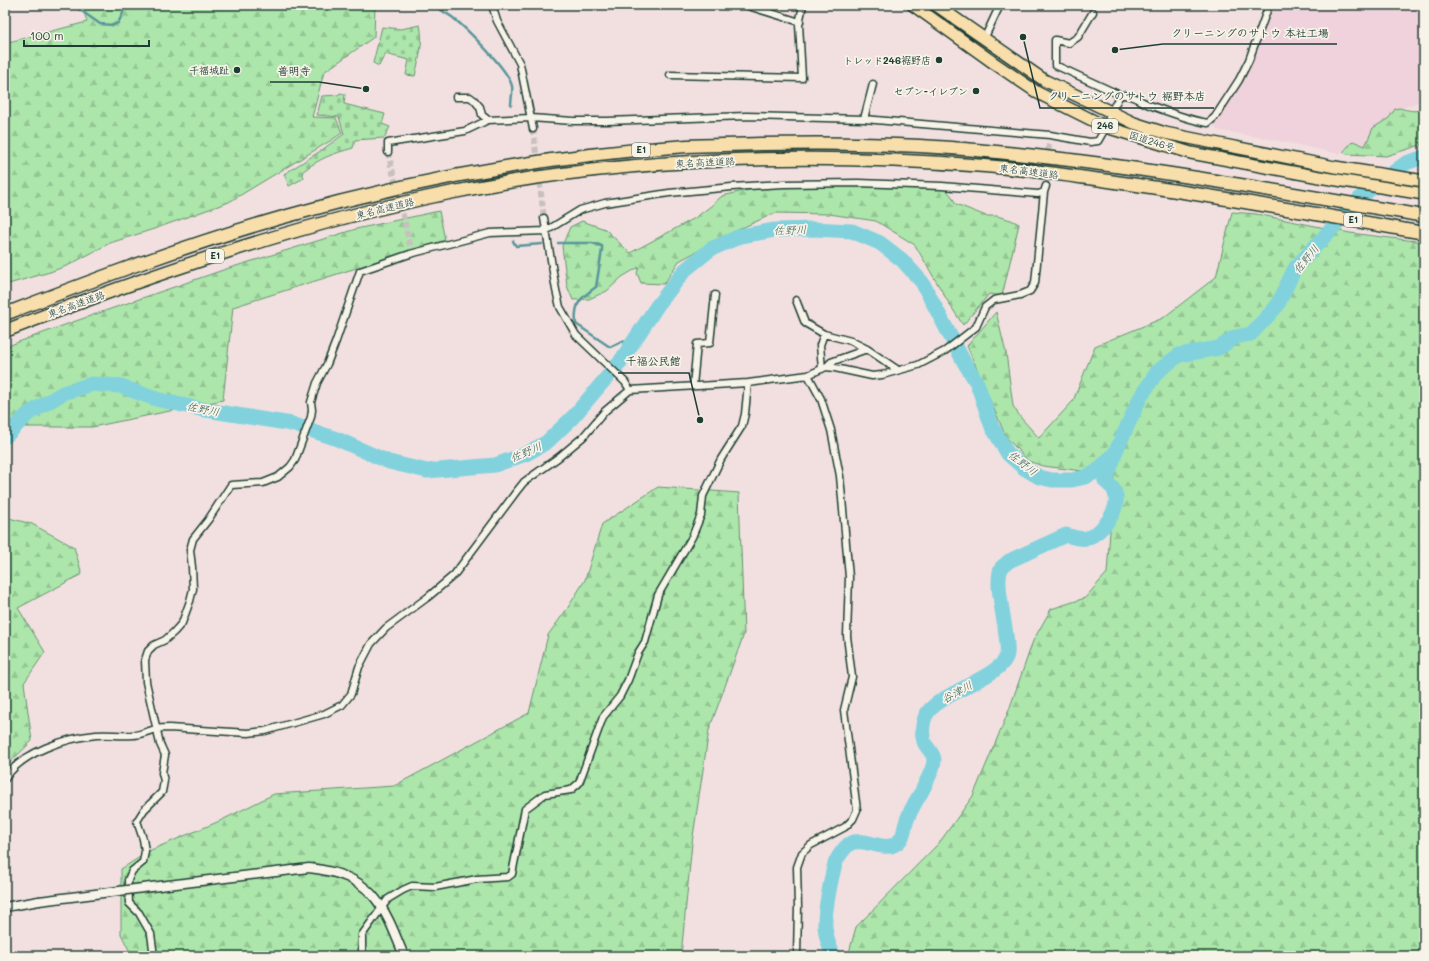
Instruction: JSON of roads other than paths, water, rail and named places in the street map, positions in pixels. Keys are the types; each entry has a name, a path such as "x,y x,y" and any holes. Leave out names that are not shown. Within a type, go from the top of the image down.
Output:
{"highway":[{"name":"国道246号","path":"913,5 994,63 1038,92 1106,127 1191,153 1325,178 1424,194"},
{"name":"国道246号","path":"936,5 1044,80 1134,123 1165,132 1335,167 1424,181"},
{"name":"東名高速道路","path":"5,314 174,252 280,218 363,196 521,164 688,146 815,143 917,146 996,152 1212,180 1424,216"},
{"name":"東名高速道路","path":"5,331 156,276 312,226 449,193 525,179 612,168 695,162 802,158 899,161 980,166 1064,175 1282,208 1424,233"}],"street":[{"path":"492,5 497,21 520,64 533,129"},
{"path":"745,5 800,22"},
{"path":"670,75 802,78 800,22 803,5"},
{"path":"984,39 1000,5"},
{"path":"1094,12 1078,37 1069,43 1055,40 1055,64 1120,95 1125,94 1146,103 1208,123 1215,117 1239,80 1249,60 1269,5"},
{"path":"864,119 873,84"},
{"path":"388,152 388,143 465,131 488,120 531,118 573,121 746,116 864,119 1050,135 1090,142 1098,141 1120,95"},
{"path":"456,97 470,97 480,107 482,115 488,120"},
{"path":"1049,143 1050,135"},
{"path":"154,956 151,934 139,913 129,903 128,880 132,871 143,862 145,851 143,838 137,821 144,810 162,792 164,787 162,773 165,755 160,744 146,682 145,660 148,651 154,645 165,640 182,623 190,601 192,589 190,550 192,539 216,509 223,495 231,485 263,483 278,477 290,467 295,460 311,417 311,402 317,383 334,347 360,271 411,251 490,233 546,231 580,210 605,202 669,193 732,186 858,183 942,186 1038,194 1045,189 1035,283 1030,291 1020,295 994,300 985,307 976,327 945,351 918,365 882,375 872,376 835,368 824,368"},
{"path":"544,218 560,307 576,336 625,382 630,390"},
{"path":"693,386 696,344 710,343 715,295"},
{"path":"796,300 805,323 824,334 851,341 867,349 898,370"},
{"path":"824,334 820,345 824,368"},
{"path":"5,779 10,770 24,759 41,750 75,738 96,735 134,735 157,729 177,728 248,733 324,714 342,705 351,694 359,667 371,644 386,628 428,597 454,575 524,482 559,457 583,437 605,411 630,390 748,383 808,375 824,368 831,362 867,349"},
{"path":"797,956 797,867 802,853 811,845 845,827 853,819 857,810 844,710 852,677 847,636 849,577 840,476 831,430 821,399 808,375"},
{"path":"362,956 362,935 388,900 403,890 412,886 435,887 477,879 508,877 512,874 525,809 545,794 571,790 579,783 603,717 620,696 638,652 645,642 658,595 695,530 701,515 703,496 721,459 742,426 746,414 748,383"},
{"path":"5,907 151,886 309,868 322,869 340,874 361,884 376,898 391,922 404,956"}],"waterway":[{"path":"73,5 100,24 113,25 118,23 123,13 124,5"},
{"path":"435,5 467,30 503,70 512,86 511,105"},
{"name":"佐野川","path":"5,437 28,414 63,393 92,384 120,386 156,399 200,409 292,424 337,439 389,462 427,471 495,465 526,454 547,442 573,417 620,362 657,306 685,270 711,249 741,236 775,230 813,229 852,231 880,243 902,260 922,282 964,362 977,383 992,427 1008,454 1024,468 1039,477 1052,480 1072,480 1085,477 1096,472 1115,453 1140,398 1157,372 1179,355 1219,348 1235,337 1251,334 1277,306 1295,268 1364,194 1406,163 1424,157"},
{"path":"513,241 516,246 542,244"},
{"path":"558,243 592,243 602,246 596,287 586,294 579,302 576,311 576,324 610,347 623,341 630,347"},
{"name":"谷津川","path":"834,956 827,938 825,921 835,864 844,849 851,843 864,842 889,846 900,840 909,815 928,780 934,764 933,756 925,744 923,736 923,723 926,715 946,697 996,669 1004,662 1007,654 1006,634 999,584 999,574 1002,567 1009,561 1066,535 1084,539 1099,531 1109,520 1115,506 1116,499 1114,491 1105,481 1114,458"}],"tunnel":[{"path":"533,129 544,218"},
{"path":"1046,186 1049,143"},
{"path":"388,152 411,249"}],"place":[{"name":"クリーニングのサトウ 裾野本店","path":"1023,37"},
{"name":"クリーニングのサトウ 本社工場","path":"1115,50"},
{"name":"トレッド246裾野店","path":"939,60"},
{"name":"千福城趾","path":"237,70"},
{"name":"普明寺","path":"366,89"},
{"name":"セブン-イレブン","path":"976,91"},
{"name":"千福公民館","path":"700,420"}]}
